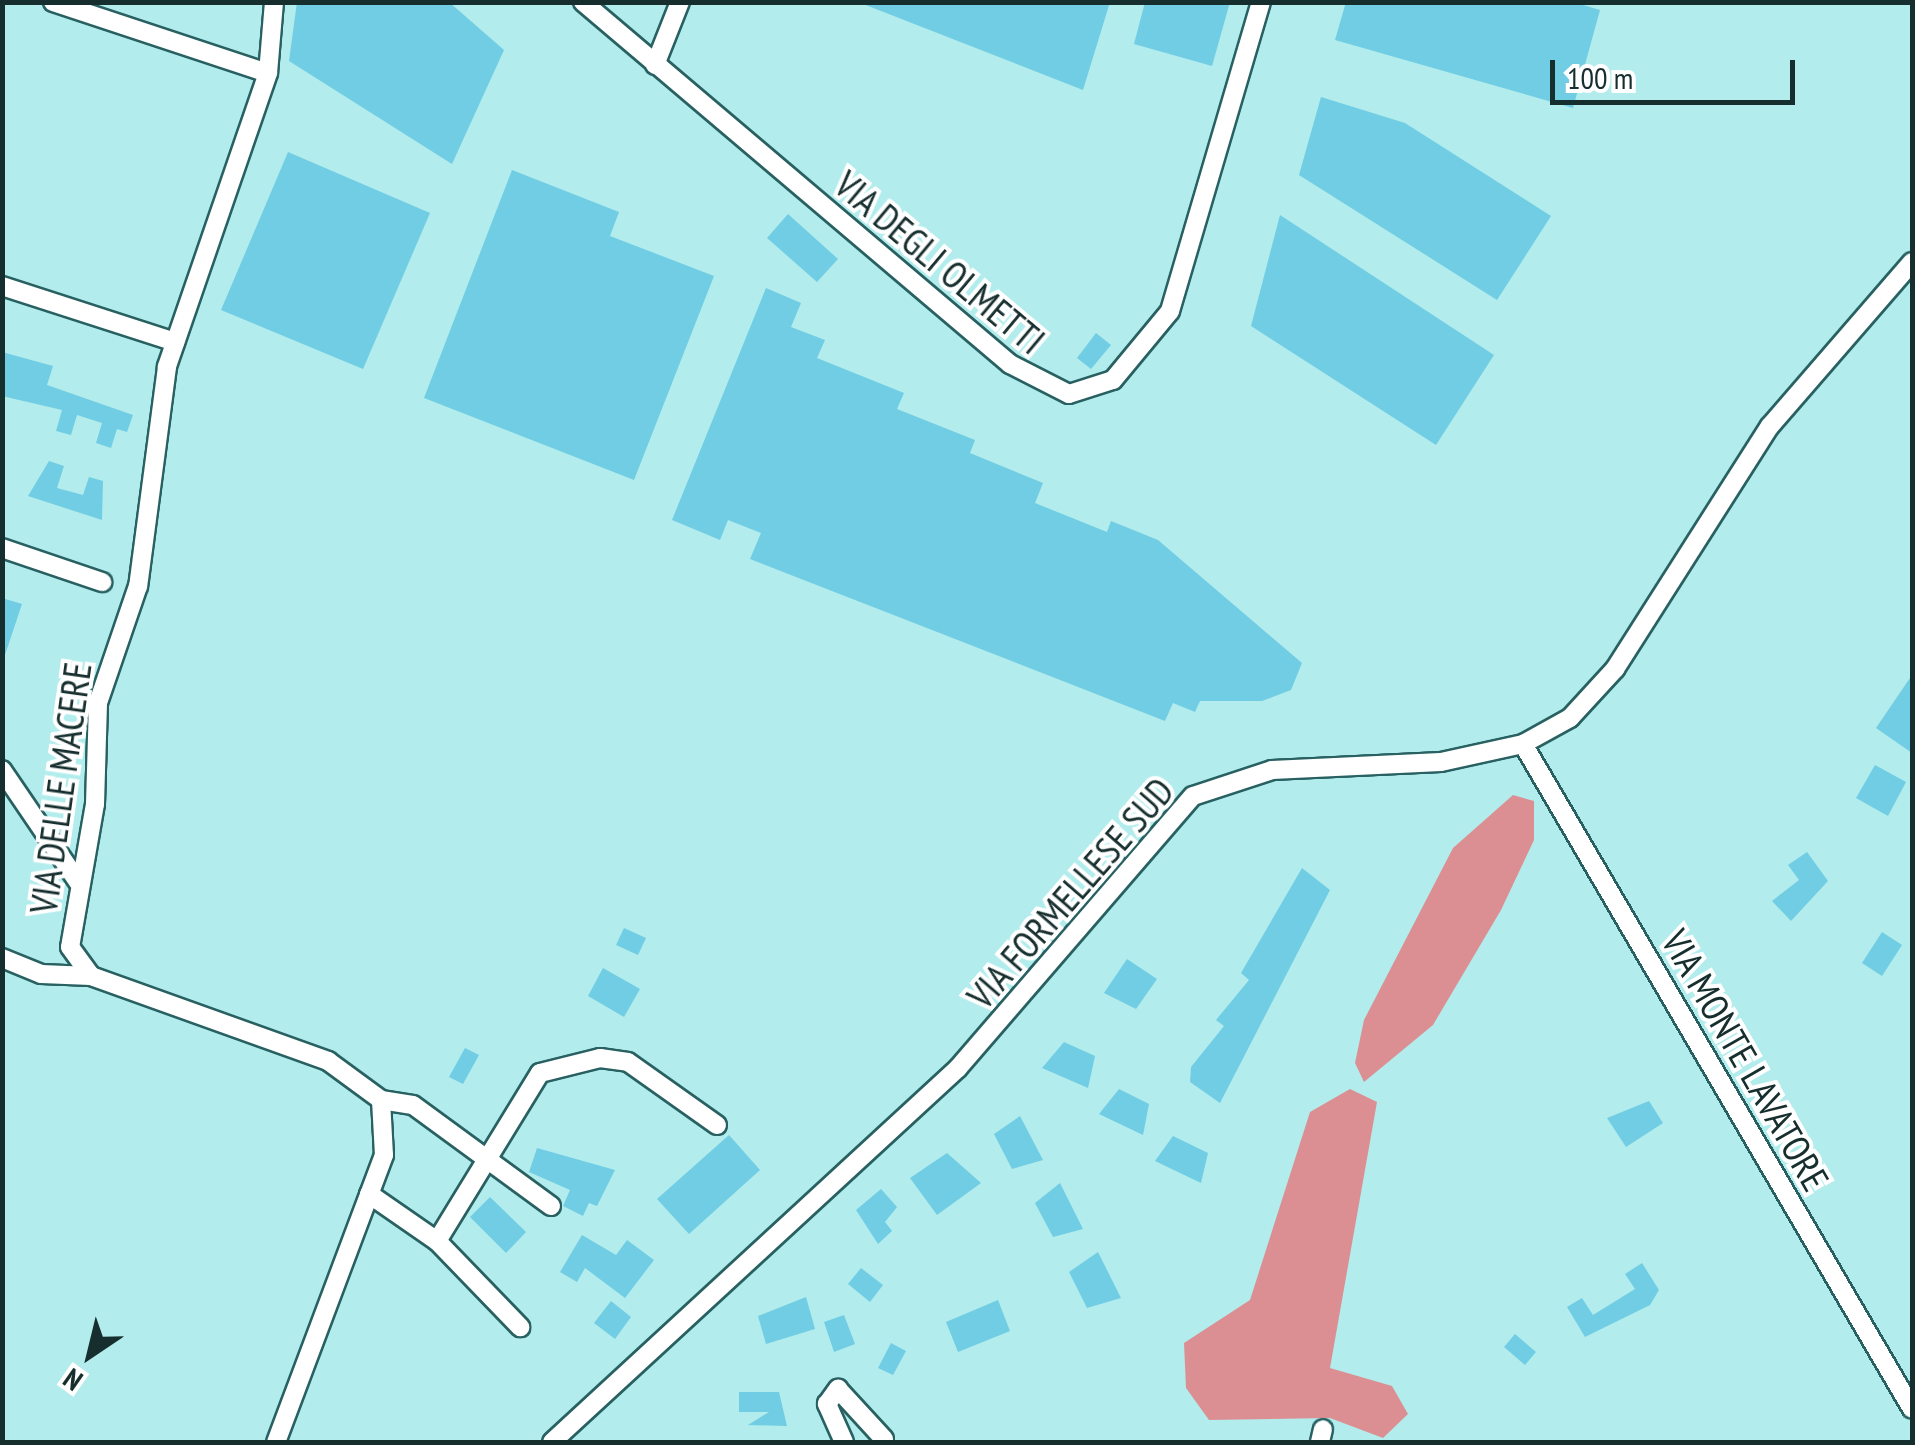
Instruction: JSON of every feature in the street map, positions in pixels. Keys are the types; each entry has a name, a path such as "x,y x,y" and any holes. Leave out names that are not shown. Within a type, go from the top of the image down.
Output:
{"street":[{"path":"53,2 268,73"},
{"name":"VIA DELLE MACERE","path":"91,976 71,953 78,882 95,804 98,703 138,586 175,342 268,73 274,2"},
{"name":"VIA DEGLI OLMETTI","path":"583,2 1010,364 1046,388 1077,393 1120,374 1170,312 1261,2"},
{"path":"656,65 680,2"},
{"name":"VIA FORMELLESE SUD","path":"552,1442 958,1068 1193,796 1261,772 1392,770 1524,744 1601,687 1770,426 1912,262"},
{"path":"2,286 175,342"},
{"path":"2,548 102,582"},
{"name":"VIA MONTE LAVATORE","path":"1524,744 1883,1375 1912,1409"},
{"path":"2,770 78,882"},
{"path":"2,958 49,976 91,976 328,1061 381,1100 413,1105 551,1206"},
{"path":"438,1242 485,1154 540,1072 600,1058 628,1062 717,1125"},
{"path":"276,1442 369,1194 388,1132 381,1100"},
{"path":"369,1194 438,1242 520,1327"},
{"path":"844,1442 827,1404 838,1389 884,1440"}],"shaded area":[{"path":"1513,795 1534,801 1534,840 1501,910 1433,1025 1364,1082 1355,1063 1364,1020 1453,848"},
{"path":"1350,1089 1377,1102 1330,1368 1392,1386 1408,1414 1383,1438 1330,1418 1209,1420 1186,1388 1184,1343 1250,1300 1310,1112"}],"building":[{"path":"297,2 449,2 504,50 452,164 289,61"},
{"path":"858,2 1110,2 1083,90"},
{"path":"1145,2 1230,2 1212,66 1134,44"},
{"path":"1346,2 1573,2 1600,10 1573,108 1335,40"},
{"path":"1321,97 1405,123 1551,216 1497,300 1299,175"},
{"path":"288,152 430,213 363,369 221,310"},
{"path":"512,170 619,212 610,236 714,276 634,480 424,398"},
{"path":"788,214 838,259 817,282 767,238"},
{"path":"1280,215 1494,355 1436,445 1251,326"},
{"path":"766,288 801,303 791,327 825,340 817,358 904,393 897,409 975,440 970,453 1043,483 1035,503 1107,532 1111,521 1158,540 1302,663 1291,690 1262,701 1200,701 1195,712 1173,703 1165,721 750,559 761,533 728,520 720,540 672,520"},
{"path":"1096,333 1111,345 1091,369 1077,358"},
{"path":"2,352 53,366 47,385 133,415 127,432 117,429 111,448 96,443 102,423 77,415 71,435 56,431 62,410 2,396"},
{"path":"49,461 64,466 57,488 83,495 89,477 103,481 102,520 28,496"},
{"path":"2,598 22,604 5,655 2,655"},
{"path":"1912,675 1912,753 1876,728"},
{"path":"1875,765 1906,782 1888,816 1856,798"},
{"path":"1807,852 1828,881 1791,921 1772,901 1799,880 1788,865"},
{"path":"1302,868 1330,890 1220,1103 1190,1082 1191,1067 1224,1026 1216,1020 1249,980 1241,973"},
{"path":"624,928 646,938 638,955 616,945"},
{"path":"1882,932 1902,945 1882,976 1862,963"},
{"path":"1127,959 1157,979 1136,1009 1104,993"},
{"path":"603,968 640,989 624,1017 588,996"},
{"path":"1064,1042 1095,1056 1088,1088 1042,1068"},
{"path":"465,1048 479,1055 463,1084 449,1077"},
{"path":"1119,1089 1149,1104 1143,1135 1099,1114"},
{"path":"1649,1101 1663,1123 1626,1147 1607,1118"},
{"path":"1020,1116 1043,1160 1012,1169 994,1134"},
{"path":"729,1135 760,1170 689,1234 657,1199"},
{"path":"1173,1136 1208,1153 1201,1183 1155,1161"},
{"path":"537,1148 615,1170 597,1206 589,1203 583,1216 563,1206 570,1190 529,1172"},
{"path":"947,1153 981,1183 937,1215 910,1178"},
{"path":"1060,1183 1083,1229 1053,1237 1035,1203"},
{"path":"881,1189 897,1207 885,1222 892,1231 878,1244 856,1210"},
{"path":"490,1197 526,1232 506,1253 470,1217"},
{"path":"582,1235 616,1255 627,1240 654,1260 625,1298 585,1268 577,1282 560,1272"},
{"path":"1098,1252 1121,1298 1087,1308 1069,1272"},
{"path":"1642,1263 1659,1290 1650,1305 1585,1337 1567,1307 1582,1298 1593,1315 1635,1289 1625,1274"},
{"path":"861,1268 883,1285 870,1302 848,1284"},
{"path":"806,1297 815,1329 766,1344 758,1316"},
{"path":"998,1300 1010,1331 958,1352 946,1322"},
{"path":"611,1301 631,1317 615,1339 594,1323"},
{"path":"844,1315 855,1344 834,1352 824,1322"},
{"path":"1515,1334 1536,1352 1525,1365 1504,1347"},
{"path":"891,1343 906,1351 893,1375 878,1368"},
{"path":"739,1392 779,1392 787,1426 748,1425 769,1412 739,1412"}]}
